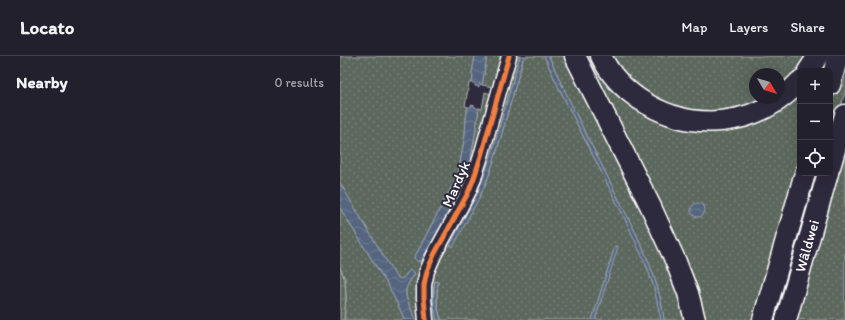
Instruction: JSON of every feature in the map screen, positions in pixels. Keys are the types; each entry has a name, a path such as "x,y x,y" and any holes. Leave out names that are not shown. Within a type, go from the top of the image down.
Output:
{"highway":[{"path":"575,56 650,205 676,262 688,293 695,320"},
{"path":"601,56 616,79 630,93 646,104 682,119 699,122 718,122 749,115 780,99 797,84"},
{"path":"810,68 818,56"},
{"path":"833,74 838,56"},
{"path":"833,157 845,115"},
{"name":"Wâldwei","path":"763,320 804,176"},
{"name":"Wâldwei","path":"786,320 827,176"}],"street":[{"name":"Mardyk","path":"426,320 424,285 427,271 474,178 509,56"}],"green space":[{"path":"340,56 475,56 472,83 469,83 465,106 468,107 458,175 414,258 417,261 421,261 465,179 469,167 479,108 482,109 485,92 491,94 495,98 479,155 432,254 424,320 416,320 406,295 406,289 415,274 414,272 410,270 401,280 396,277 340,183"},
{"path":"487,56 507,56 494,87 482,85"},
{"path":"513,56 520,56 492,153 477,194 450,245 453,246 488,178 524,56 544,56 642,254 654,286 661,320 595,320 617,247 615,246 592,320 441,320 437,301 438,282 435,281 433,301 437,320 429,320 427,286 470,194"},
{"path":"549,56 571,56 646,207 691,320 664,320 658,288 647,257"},
{"path":"580,56 597,56 600,62 692,124 750,104 785,104 785,92 797,88 797,164 752,320 699,320"},
{"path":"607,56 813,56 803,68 797,68 797,74 785,88 785,68 749,68 749,104 756,104 717,117 649,100"},
{"path":"845,59 845,93 833,134 833,101"},
{"path":"845,145 845,320 794,320"},
{"path":"811,176 821,176 779,320 770,320"},
{"path":"340,208 389,287 405,320 344,320 346,298 345,280 340,267"},
{"path":"340,267 345,280 346,298 344,320 340,320"}],"water":[{"path":"475,56 487,56 482,85 479,84 479,87 475,86 475,83 472,83"},
{"path":"520,56 524,56 488,178 453,247 450,245 477,194 484,176"},
{"path":"544,56 549,56 647,257 658,288 664,320 661,320 654,288 647,267 625,219"},
{"path":"471,105 475,106 475,108 479,108 469,167 465,179 460,192 421,261 417,261 414,258 458,175 468,107 471,107"},
{"path":"340,183 396,277 401,279 410,270 415,273 407,286 406,293 407,301 416,320 405,320 389,287 340,208"},
{"path":"695,203 701,203 705,207 705,213 701,217 695,217 691,213 691,207"},
{"path":"615,246 618,247 595,320 592,320"},
{"path":"435,281 438,282 437,301 441,320 437,320 435,310"}],"cycle path":[{"path":"426,320 424,285 427,271 434,255 468,193 474,178 509,56"}]}
